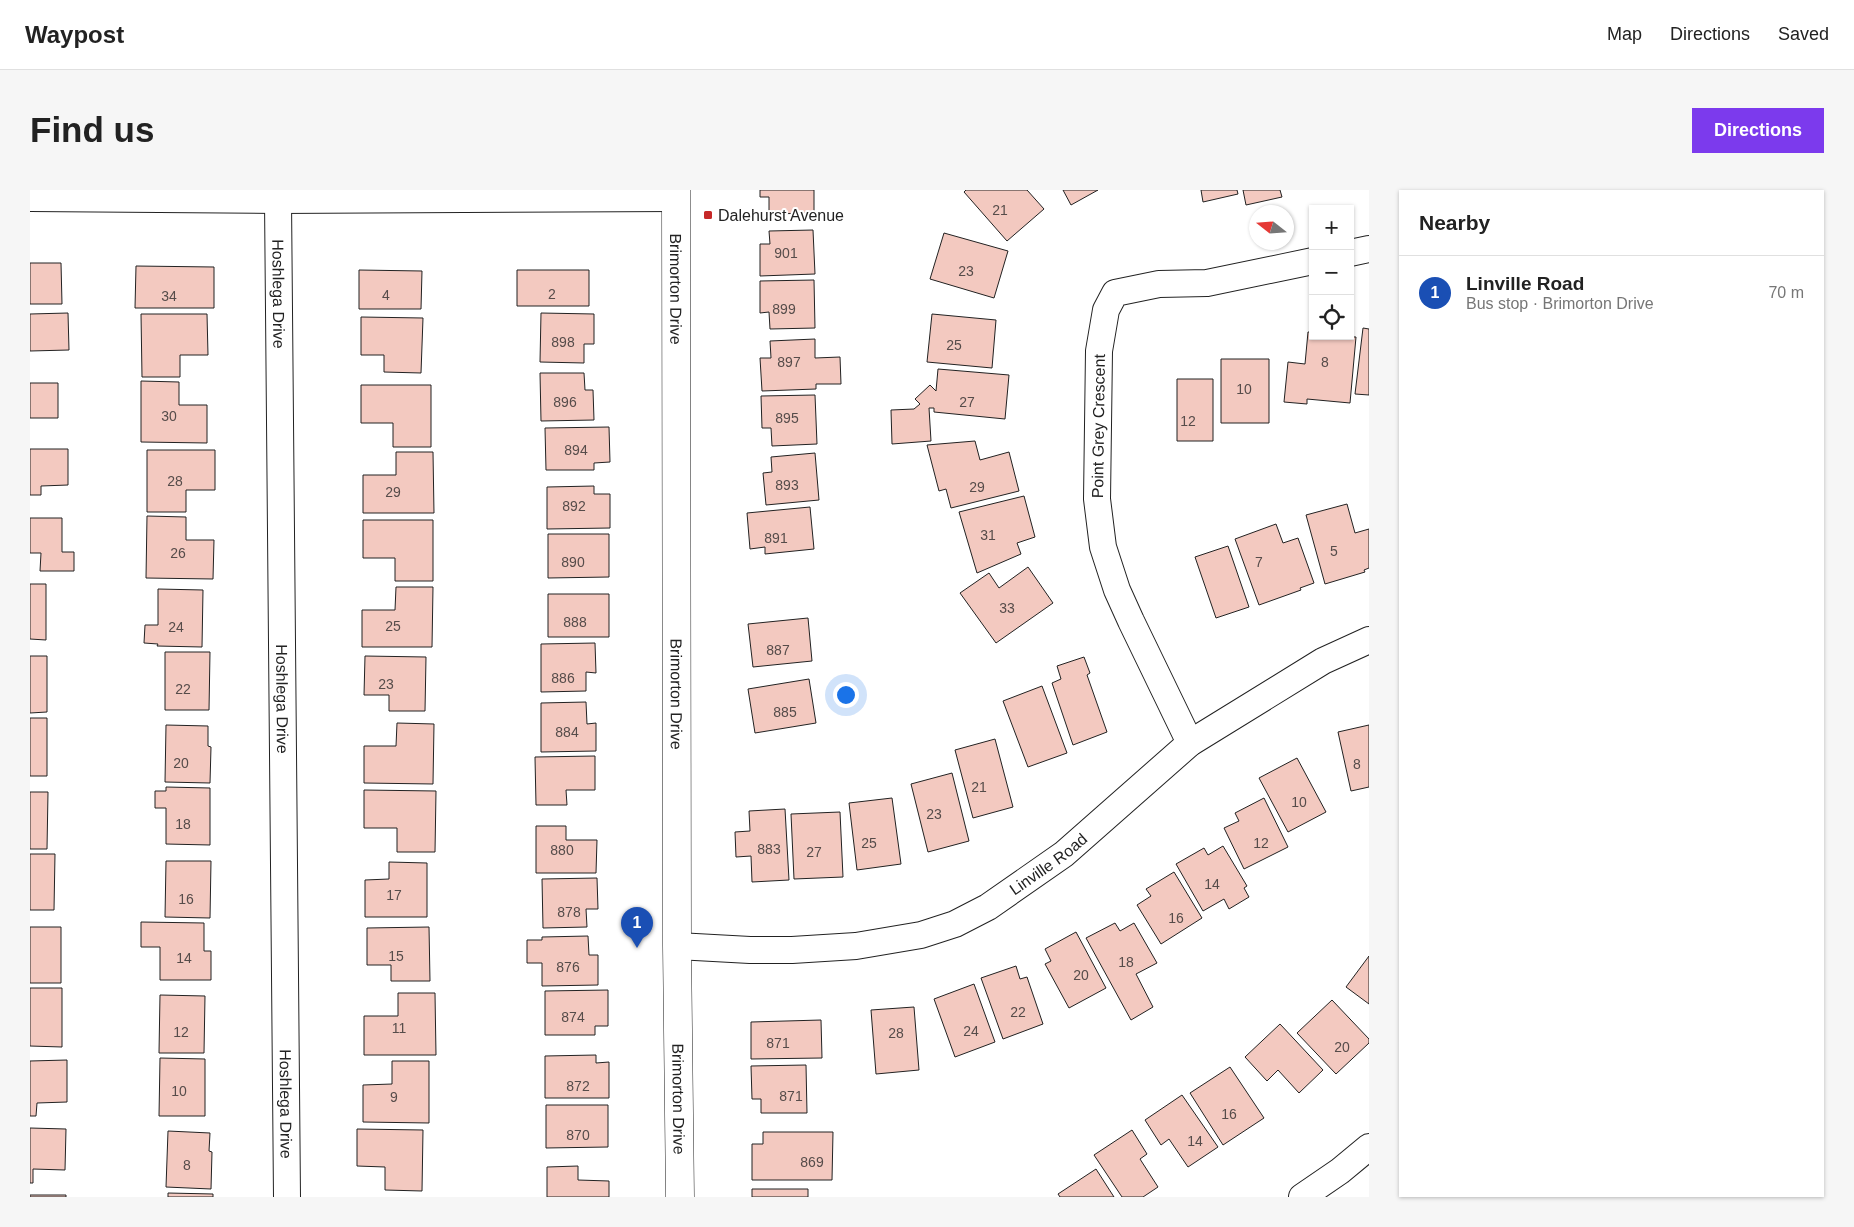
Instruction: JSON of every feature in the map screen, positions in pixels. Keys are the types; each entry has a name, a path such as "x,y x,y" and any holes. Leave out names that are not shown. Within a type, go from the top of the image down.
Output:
{"street":[{"path":"30,198 278,200 676,194"},
{"name":"Brimorton Drive","path":"676,194 677,946 680,1197"},
{"name":"Hoshlega Drive","path":"278,200 287,1197"},
{"path":"1354,252 1369,249"},
{"name":"Point Grey Crescent","path":"1190,743 1117,590 1103,547 1097,499 1099,351 1106,310 1115,293 1159,284 1207,283 1309,262"},
{"name":"Linville Road","path":"677,946 758,950 856,946 921,935 955,924 988,907 1064,854 1190,743 1324,661 1369,640"},
{"path":"1302,1197 1340,1171 1369,1147"}],"building":[{"path":"760,190 814,190 814,213 769,214 769,197 760,197"},
{"path":"966,190 1027,190 1044,209 1007,241 964,192"},
{"path":"1063,190 1098,190 1071,205"},
{"path":"1201,190 1237,190 1238,194 1203,202"},
{"path":"1243,190 1280,190 1282,197 1246,205"},
{"path":"813,230 815,274 760,276 760,244 770,244 769,231"},
{"path":"944,233 1008,251 994,298 930,279"},
{"path":"30,263 61,263 62,304 30,304"},
{"path":"136,266 214,267 214,308 135,308"},
{"path":"359,270 422,271 421,309 359,309"},
{"path":"517,270 589,270 589,306 517,306"},
{"path":"814,280 815,328 770,329 769,312 760,313 760,281"},
{"path":"68,313 69,350 30,351 30,314"},
{"path":"541,313 594,314 594,344 584,344 584,363 540,362"},
{"path":"141,314 207,314 208,355 180,355 180,377 142,377"},
{"path":"932,314 996,320 992,368 927,362"},
{"path":"361,317 423,318 421,373 384,372 384,355 361,355"},
{"path":"1363,328 1369,329 1369,395 1355,394"},
{"path":"1308,332 1309,340 1354,340 1354,337 1356,337 1350,403 1307,399 1307,404 1284,402 1288,362 1305,364"},
{"path":"815,339 815,358 840,357 841,384 816,384 816,389 762,391 760,358 771,358 770,341"},
{"path":"1221,359 1269,359 1269,423 1221,423"},
{"path":"938,369 1009,375 1005,419 934,412 934,408 929,408 931,441 892,444 891,410 914,409 920,404 915,399 930,385 936,391"},
{"path":"540,373 584,373 585,390 593,390 594,420 541,421"},
{"path":"1177,379 1213,379 1213,441 1177,441"},
{"path":"141,381 179,382 179,405 207,405 207,443 141,442"},
{"path":"30,383 58,383 58,418 30,418"},
{"path":"361,385 431,385 431,447 393,447 393,423 361,423"},
{"path":"815,395 817,444 772,446 771,428 762,428 761,396"},
{"path":"609,427 610,462 594,463 594,470 546,470 545,428"},
{"path":"975,441 980,460 1009,452 1019,491 951,508 946,489 939,491 927,445"},
{"path":"30,449 68,449 68,485 41,486 41,495 30,495"},
{"path":"147,450 215,450 215,490 186,490 186,512 147,512"},
{"path":"396,452 433,452 434,513 363,513 363,475 396,475"},
{"path":"815,453 819,500 766,505 763,473 772,472 771,457"},
{"path":"594,486 594,494 610,494 610,528 547,529 547,487"},
{"path":"1024,496 1035,537 1017,543 1021,554 977,573 959,512"},
{"path":"1347,504 1355,533 1369,529 1369,568 1364,570 1365,572 1325,584 1306,515"},
{"path":"810,507 814,549 765,554 765,547 750,549 747,513"},
{"path":"147,516 186,517 186,540 214,540 213,579 146,578"},
{"path":"30,518 62,518 62,552 74,552 74,571 40,571 41,553 30,553"},
{"path":"363,520 433,520 433,581 395,581 395,558 363,558"},
{"path":"1276,524 1283,543 1298,538 1314,583 1300,588 1301,590 1259,605 1235,539"},
{"path":"548,534 609,534 609,577 548,578"},
{"path":"1228,546 1249,607 1216,618 1195,557"},
{"path":"1028,567 1053,603 996,643 960,593 989,573 999,588"},
{"path":"30,584 46,584 46,640 30,639"},
{"path":"396,587 433,587 432,647 362,647 362,610 395,610"},
{"path":"158,589 203,590 202,647 157,646 158,644 144,643 145,625 158,625"},
{"path":"548,594 609,594 609,637 548,637"},
{"path":"808,618 812,661 753,667 748,624"},
{"path":"595,643 596,673 586,672 586,691 541,692 541,644"},
{"path":"165,652 210,652 209,710 165,710"},
{"path":"30,656 47,656 47,712 30,713"},
{"path":"365,656 426,657 425,711 389,711 389,695 364,695"},
{"path":"1084,657 1090,673 1087,675 1107,732 1073,745 1052,683 1061,679 1057,666"},
{"path":"809,679 816,723 755,733 748,689"},
{"path":"1042,686 1067,753 1028,767 1003,701"},
{"path":"586,702 587,724 596,723 596,751 541,752 541,703"},
{"path":"30,718 47,718 47,776 30,776"},
{"path":"397,723 434,724 433,784 364,783 364,746 396,746"},
{"path":"166,725 208,726 208,746 211,747 210,783 165,782"},
{"path":"1369,725 1369,787 1351,791 1338,732"},
{"path":"995,739 1013,807 973,818 955,750"},
{"path":"595,756 595,790 566,790 567,805 536,805 535,757"},
{"path":"1297,758 1326,812 1288,832 1259,778"},
{"path":"952,773 969,841 928,852 911,784"},
{"path":"166,787 210,788 210,845 166,844 166,808 155,808 155,791 166,791"},
{"path":"364,790 436,791 435,852 397,852 397,828 364,828"},
{"path":"30,792 48,792 47,849 30,849"},
{"path":"892,798 901,864 857,870 849,803"},
{"path":"1264,798 1288,847 1244,869 1224,828 1239,821 1235,813"},
{"path":"785,809 789,880 752,882 751,856 736,857 735,832 750,831 749,811"},
{"path":"840,812 843,877 794,879 791,814"},
{"path":"536,826 566,826 566,840 597,840 596,873 536,873"},
{"path":"1223,846 1247,886 1244,888 1249,897 1229,909 1224,899 1203,911 1176,864 1204,848 1208,855"},
{"path":"30,854 55,854 54,910 30,910"},
{"path":"166,861 211,861 210,918 165,917"},
{"path":"389,862 427,863 427,917 365,917 365,880 389,879"},
{"path":"1174,872 1202,918 1161,944 1137,905 1151,896 1146,889"},
{"path":"597,878 598,909 586,909 587,927 543,928 542,879"},
{"path":"141,922 204,923 204,951 211,951 211,980 160,980 160,947 141,947"},
{"path":"1115,923 1120,931 1134,923 1157,963 1136,974 1153,1007 1131,1020 1086,938"},
{"path":"30,927 61,927 61,983 30,983"},
{"path":"429,927 430,981 391,981 391,965 367,965 367,928"},
{"path":"1076,932 1106,988 1069,1008 1045,964 1051,961 1045,949"},
{"path":"588,936 589,955 598,955 598,985 542,986 542,963 527,963 527,940 542,940 542,937"},
{"path":"1369,956 1369,1004 1346,987"},
{"path":"1016,966 1020,979 1027,977 1043,1024 1003,1039 981,978"},
{"path":"974,984 995,1042 955,1057 934,999"},
{"path":"30,988 62,988 62,1047 30,1046"},
{"path":"608,990 608,1026 595,1026 595,1035 545,1035 545,991"},
{"path":"398,993 435,993 436,1055 364,1055 364,1016 398,1016"},
{"path":"160,995 205,996 204,1053 159,1053"},
{"path":"1332,1000 1369,1039 1369,1043 1336,1074 1297,1033"},
{"path":"914,1007 919,1070 876,1074 871,1010"},
{"path":"821,1020 822,1058 751,1059 751,1022"},
{"path":"1280,1024 1323,1070 1299,1093 1278,1070 1267,1081 1245,1057"},
{"path":"596,1055 596,1063 609,1062 609,1098 545,1098 545,1056"},
{"path":"160,1058 205,1059 205,1116 159,1116"},
{"path":"67,1060 67,1102 37,1103 36,1116 30,1116 30,1061"},
{"path":"392,1061 429,1061 429,1123 363,1122 363,1085 392,1084"},
{"path":"806,1065 807,1113 761,1113 761,1099 752,1099 751,1066"},
{"path":"1230,1067 1264,1118 1223,1145 1190,1093"},
{"path":"1182,1095 1218,1147 1188,1167 1169,1139 1161,1145 1145,1120"},
{"path":"546,1105 608,1105 608,1147 546,1148"},
{"path":"30,1128 66,1129 65,1170 33,1169 33,1183 30,1183"},
{"path":"357,1129 423,1130 422,1191 385,1190 385,1167 357,1166"},
{"path":"1132,1130 1147,1154 1140,1159 1158,1187 1143,1197 1122,1197 1094,1155"},
{"path":"168,1131 210,1133 209,1151 212,1152 211,1189 166,1187"},
{"path":"763,1132 833,1132 832,1180 752,1180 752,1144 763,1144"},
{"path":"578,1166 578,1180 609,1181 609,1197 547,1197 547,1167"},
{"path":"1096,1169 1114,1197 1060,1197 1058,1194"},
{"path":"752,1189 808,1189 808,1197 752,1197"},
{"path":"168,1193 213,1194 213,1197 168,1197"},
{"path":"30,1195 66,1195 66,1197 30,1197"}],"place":[{"name":"Dalehurst Avenue","path":"708,215"},
{"name":"Linville Road","path":"637,948"}]}
